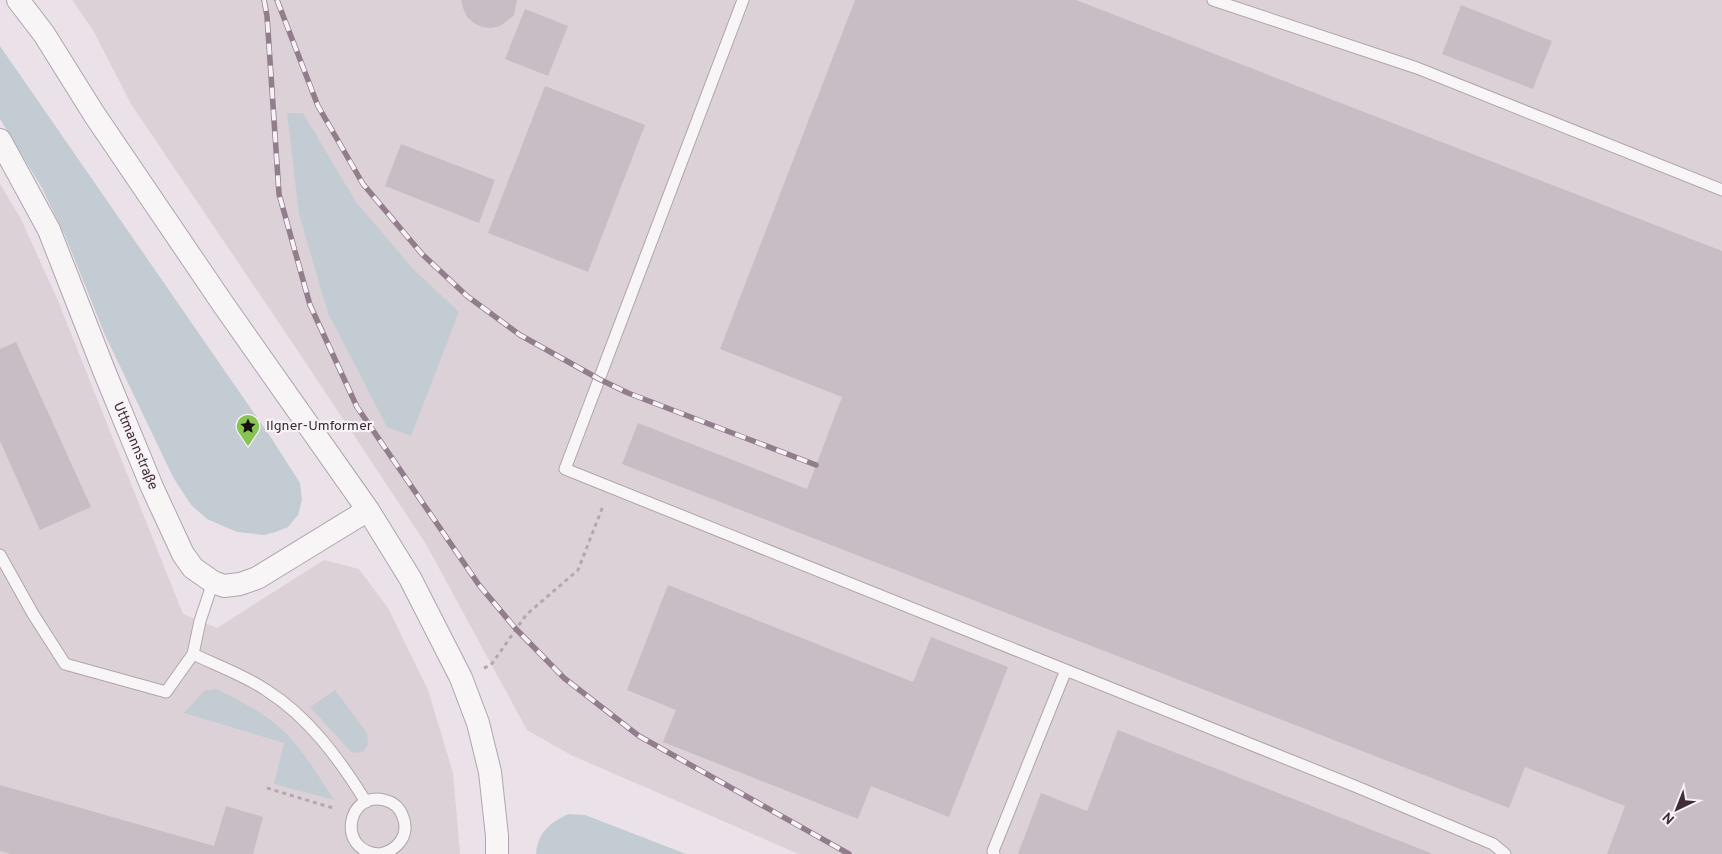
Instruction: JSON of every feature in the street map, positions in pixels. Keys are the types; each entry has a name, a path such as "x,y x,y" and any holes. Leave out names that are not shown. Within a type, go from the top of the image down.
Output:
{"street":[{"path":"18,0 44,34 94,114 200,270 368,510 410,578 461,678 474,714 490,772 497,836 497,854"},
{"name":"Uttmannstraße","path":"0,140 50,230 105,373 152,487 183,554 193,568 213,582 224,586 240,584 257,578 368,510"}],"lane":[{"path":"743,0 565,468 1339,780 1493,844 1505,854"},
{"path":"1213,0 1417,68 1722,190"},
{"path":"0,555 65,664 166,692 193,654 200,621 213,582"},
{"path":"193,654 266,690 288,707 321,739 366,802"},
{"path":"994,854 993,851 1066,670"},
{"path":"375,799 389,801 400,810 404,821 404,834 399,844 388,852 380,854 368,852 356,842 351,828 354,813 366,802 375,799"}],"path":[{"path":"491,664 526,615 578,570 611,487"},
{"path":"267,788 354,813"}],"shaded area":[{"path":"72,0 1722,0 1722,854 799,854 571,755 527,730 426,544 131,104 93,30"},
{"path":"0,46 272,439 300,483 302,500 298,515 288,527 264,535 237,532 207,519 191,505 173,477 105,335 66,238 42,188 0,119"},
{"path":"287,113 303,113 356,202 413,269 459,312 411,436 387,427 328,313 299,214"},
{"path":"0,184 21,219 58,301 183,614 217,628 324,560 359,569 388,608 428,690 453,773 460,854 0,854"},
{"path":"216,689 257,711 284,732 303,754 334,800 274,784 284,743 184,713 204,691"},
{"path":"335,690 367,733 368,744 364,751 358,753 351,752 310,707"},
{"path":"568,814 585,815 686,854 536,854 539,840 546,829"}],"building":[{"path":"461,0 517,0 514,15 500,26 491,28 482,27 467,17"},
{"path":"855,0 1076,0 1722,251 1722,854 1607,854 1625,806 1525,767 1509,808 622,464 638,423 807,489 842,397 720,349"},
{"path":"1461,5 1552,41 1533,89 1442,54"},
{"path":"525,9 568,26 548,76 505,59"},
{"path":"545,86 645,125 588,272 488,233"},
{"path":"401,144 495,180 479,223 385,186"},
{"path":"16,342 91,507 40,530 0,441 0,349"},
{"path":"668,585 913,682 931,637 1008,667 949,817 871,786 858,819 663,742 676,710 627,690"},
{"path":"1118,730 1433,854 1018,854 1041,793 1087,811"},
{"path":"0,785 214,846 226,806 263,817 253,854 11,854 0,851"}],"railway":[{"path":"264,0 267,16 279,194 310,305 357,407 479,585 516,629 564,678 639,736 849,854"},
{"path":"277,0 318,106 363,184 422,254 467,296 520,335 599,379 628,393 816,465"}],"place":[{"name":"Ilgner-Umformer","path":"248,447"}]}
